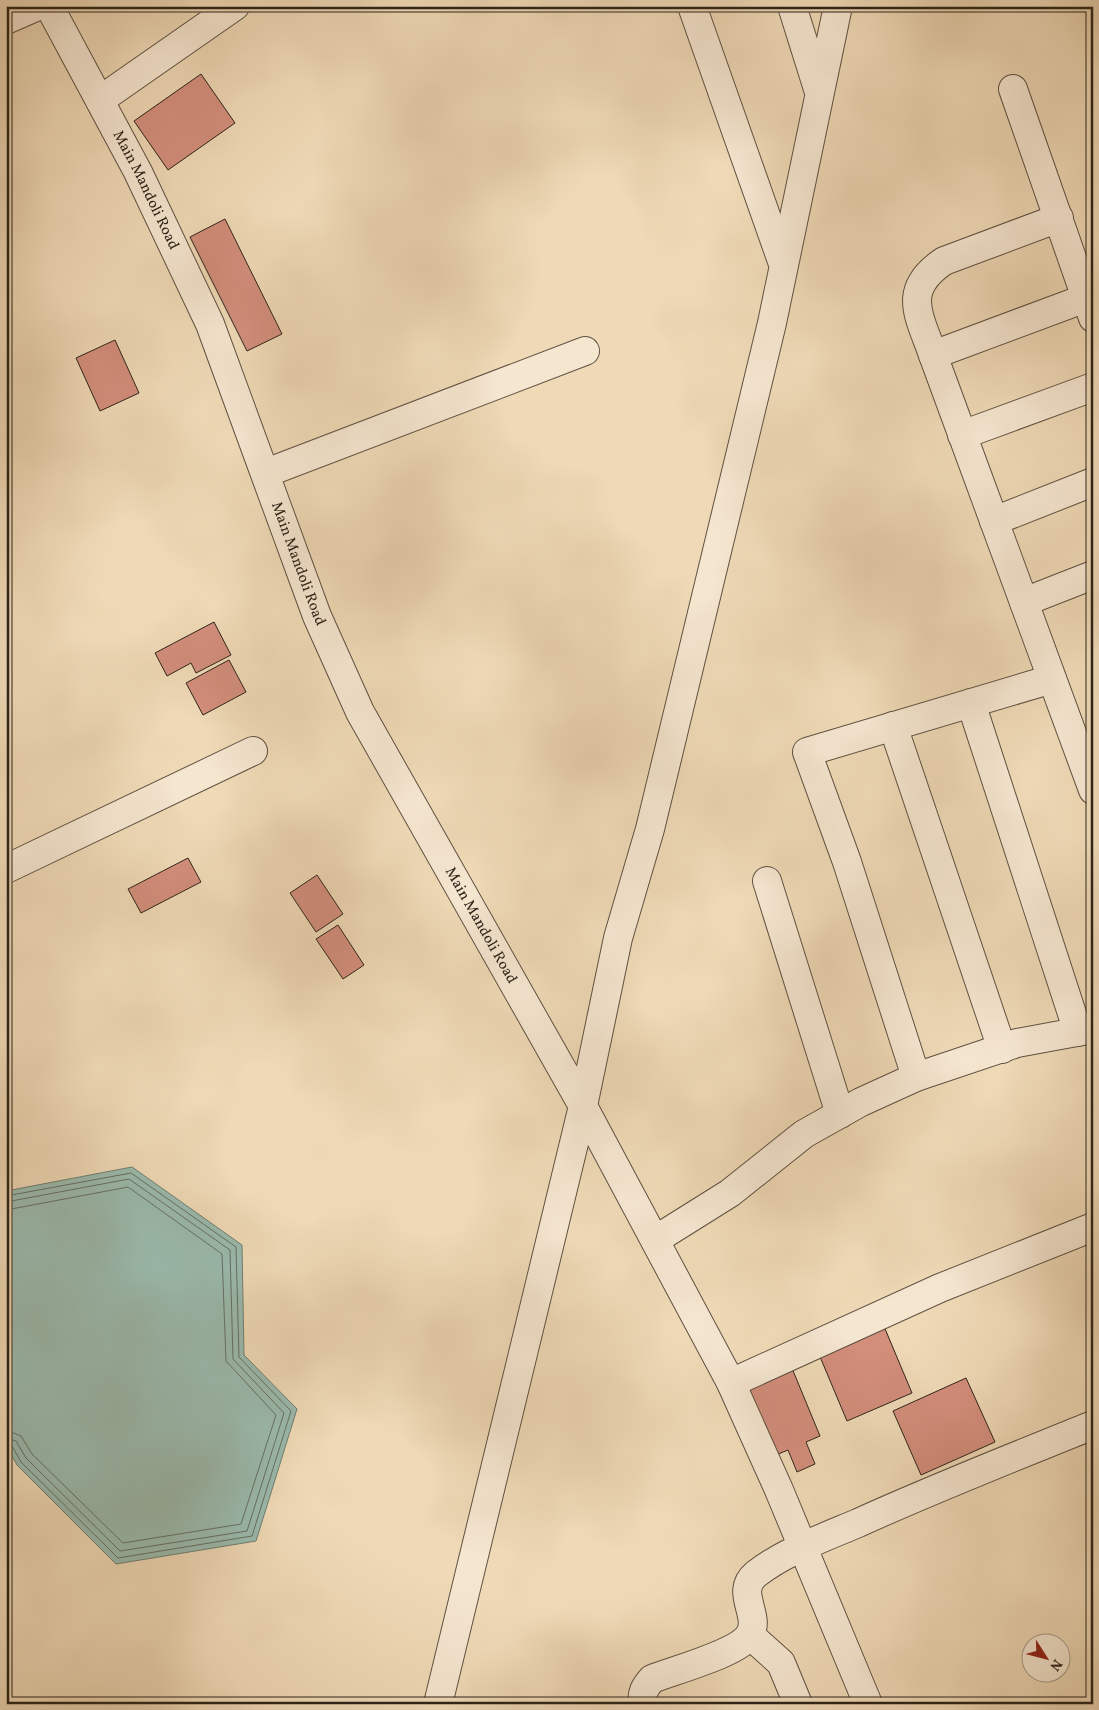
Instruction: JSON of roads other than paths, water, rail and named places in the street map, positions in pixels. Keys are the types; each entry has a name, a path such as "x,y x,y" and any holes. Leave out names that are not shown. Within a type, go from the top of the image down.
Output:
{"street":[{"path":"6,20 38,6"},
{"name":"Main Mandoli Road","path":"49,6 138,172 210,324 317,616 360,712 583,1106 732,1383 868,1704"},
{"path":"100,100 235,6"},
{"path":"692,6 783,266"},
{"path":"792,6 819,91"},
{"path":"438,1704 583,1106 618,938 650,829 765,352 838,6"},
{"path":"933,355 1089,308 1013,89"},
{"path":"1059,218 944,261 932,270 921,283 916,297 918,313 933,355 1093,790"},
{"path":"266,474 584,351"},
{"path":"962,435 1093,387"},
{"path":"994,521 1093,482"},
{"path":"1024,602 1093,575"},
{"path":"916,1077 847,862 807,752 1052,679"},
{"path":"655,1240 730,1194 804,1134 916,1077 1017,1043 1085,1031 971,703"},
{"path":"893,726 1002,1048"},
{"path":"6,869 253,751"},
{"path":"767,881 840,1114"},
{"path":"732,1383 940,1288 1093,1227"},
{"path":"643,1704 643,1692 652,1679 739,1647 750,1635 754,1623 746,1596 748,1584 756,1575 803,1547 925,1492 1093,1425"},
{"path":"750,1635 781,1663 798,1704"}],"water":[{"path":"132,1167 242,1245 244,1355 297,1409 256,1541 116,1564 17,1465 6,1445 6,1191"}]}
